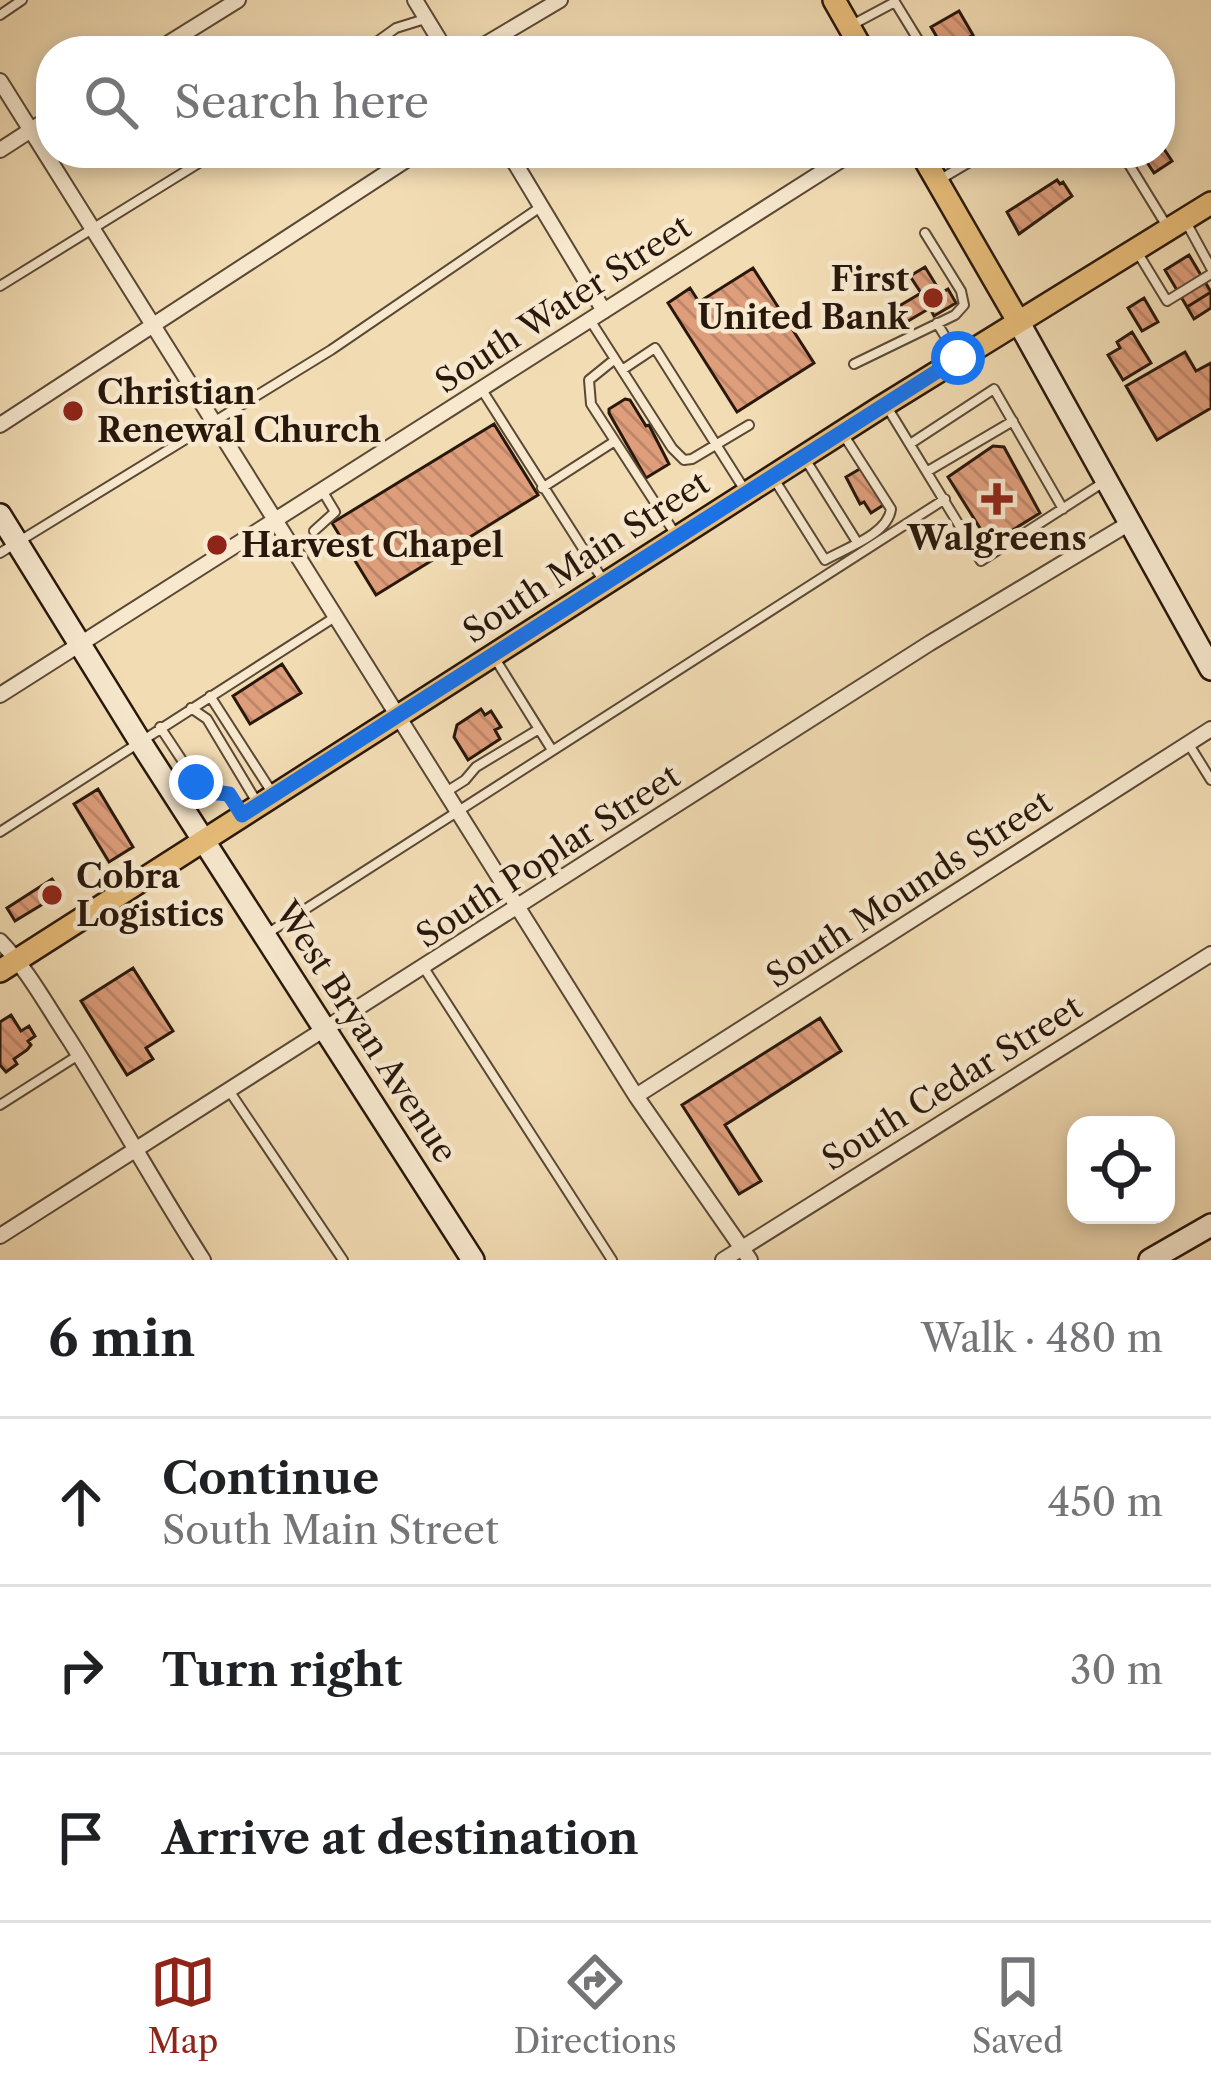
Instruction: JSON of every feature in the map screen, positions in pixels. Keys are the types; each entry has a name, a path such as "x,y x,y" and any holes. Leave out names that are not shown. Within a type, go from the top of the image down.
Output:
{"main road":[{"path":"834,0 854,36"},
{"path":"930,168 1018,321"},
{"name":"South Main Street","path":"9,966 958,358 1210,205"}],"street":[{"path":"180,36 238,0"},
{"path":"415,0 437,36"},
{"path":"499,36 560,0"},
{"path":"0,81 36,137"},
{"path":"0,149 36,126"},
{"path":"55,168 636,1096 746,1254"},
{"path":"0,424 394,168"},
{"path":"518,168 597,315"},
{"name":"South Water Street","path":"0,695 828,168"},
{"path":"1018,321 1211,669"},
{"name":"West Bryan Avenue","path":"0,515 9,547 79,645 473,1260"},
{"name":"South Poplar Street","path":"0,1236 930,643 1128,524"},
{"name":"South Mounds Street","path":"636,1096 1211,729"},
{"path":"0,941 9,966 79,1055 203,1260"},
{"name":"South Cedar Street","path":"723,1260 746,1254 1211,954"},
{"path":"1150,1260 1211,1225"}],"lane":[{"path":"0,15 22,0"},
{"path":"849,27 895,2 916,36"},
{"path":"384,36 426,18"},
{"path":"0,286 191,168"},
{"path":"938,181 960,168"},
{"path":"1133,168 1211,271 1166,301 1136,249"},
{"path":"9,547 332,350 542,206"},
{"path":"854,364 955,315 964,305 962,291 925,232"},
{"path":"597,315 615,359 679,457 692,459 749,425"},
{"path":"937,323 958,358"},
{"path":"622,370 655,348 747,494"},
{"path":"615,359 589,380 591,404 678,538"},
{"path":"481,389 606,584"},
{"path":"910,444 994,389 1064,510"},
{"path":"885,405 981,561 1108,485"},
{"path":"928,471 1012,421"},
{"path":"773,477 823,559 881,528 892,514 842,433"},
{"path":"542,488 615,441"},
{"path":"804,457 857,542"},
{"path":"314,531 335,512 322,491"},
{"path":"265,935 945,499"},
{"path":"0,832 335,617"},
{"path":"493,656 552,750"},
{"path":"210,696 258,805"},
{"path":"190,708 207,718 258,805"},
{"path":"160,727 206,792 229,794 258,805"},
{"path":"444,793 538,729"},
{"path":"1188,743 1211,780"},
{"path":"157,767 178,754"},
{"path":"173,792 194,779"},
{"path":"424,968 612,1260"},
{"path":"0,1106 79,1055"},
{"path":"230,1090 343,1260"}],"building":[{"path":"959,11 973,35 936,36 931,27"},
{"path":"1057,180 1072,196 1019,234 1007,212"},
{"path":"1189,255 1211,292 1187,307 1165,270"},
{"name":"First United Bank","path":"925,267 941,293 948,289 956,303 934,316 930,308 898,327 889,312 921,293 910,276"},
{"path":"753,268 814,363 737,412 668,303 690,288 699,302"},
{"path":"1211,292 1211,308 1194,319 1187,307"},
{"path":"1144,298 1158,322 1142,331 1128,308"},
{"path":"1132,332 1151,363 1123,380 1108,355"},
{"path":"1185,352 1196,371 1211,363 1211,408 1157,440 1126,386"},
{"path":"625,399 649,425 669,464 646,478 609,413"},
{"path":"494,424 538,495 376,595 332,523"},
{"name":"Walgreens","path":"993,446 1004,447 1040,513 990,544 948,477"},
{"path":"863,467 885,504 871,513 864,502 860,504 846,477"},
{"path":"282,664 301,693 250,724 233,696"},
{"path":"481,709 485,715 491,711 501,727 495,730 500,739 468,760 454,737 457,725"},
{"path":"98,789 133,847 109,862 74,804"},
{"path":"52,879 61,893 15,921 7,908"},
{"path":"133,968 173,1031 146,1048 153,1059 127,1075 81,1001"},
{"path":"11,1015 21,1031 29,1026 35,1036 6,1072 0,1065 0,1022"},
{"path":"820,1018 841,1051 725,1125 761,1181 739,1194 682,1105"}],"place":[{"name":"First United Bank","path":"933,298"},
{"name":"Christian Renewal Church","path":"73,411"},
{"name":"Walgreens","path":"997,499"},
{"name":"Harvest Chapel","path":"217,545"},
{"name":"Cobra Logistics","path":"52,895"}],"route":[{"path":"196,782 206,792 229,794 242,815 958,358"}]}
